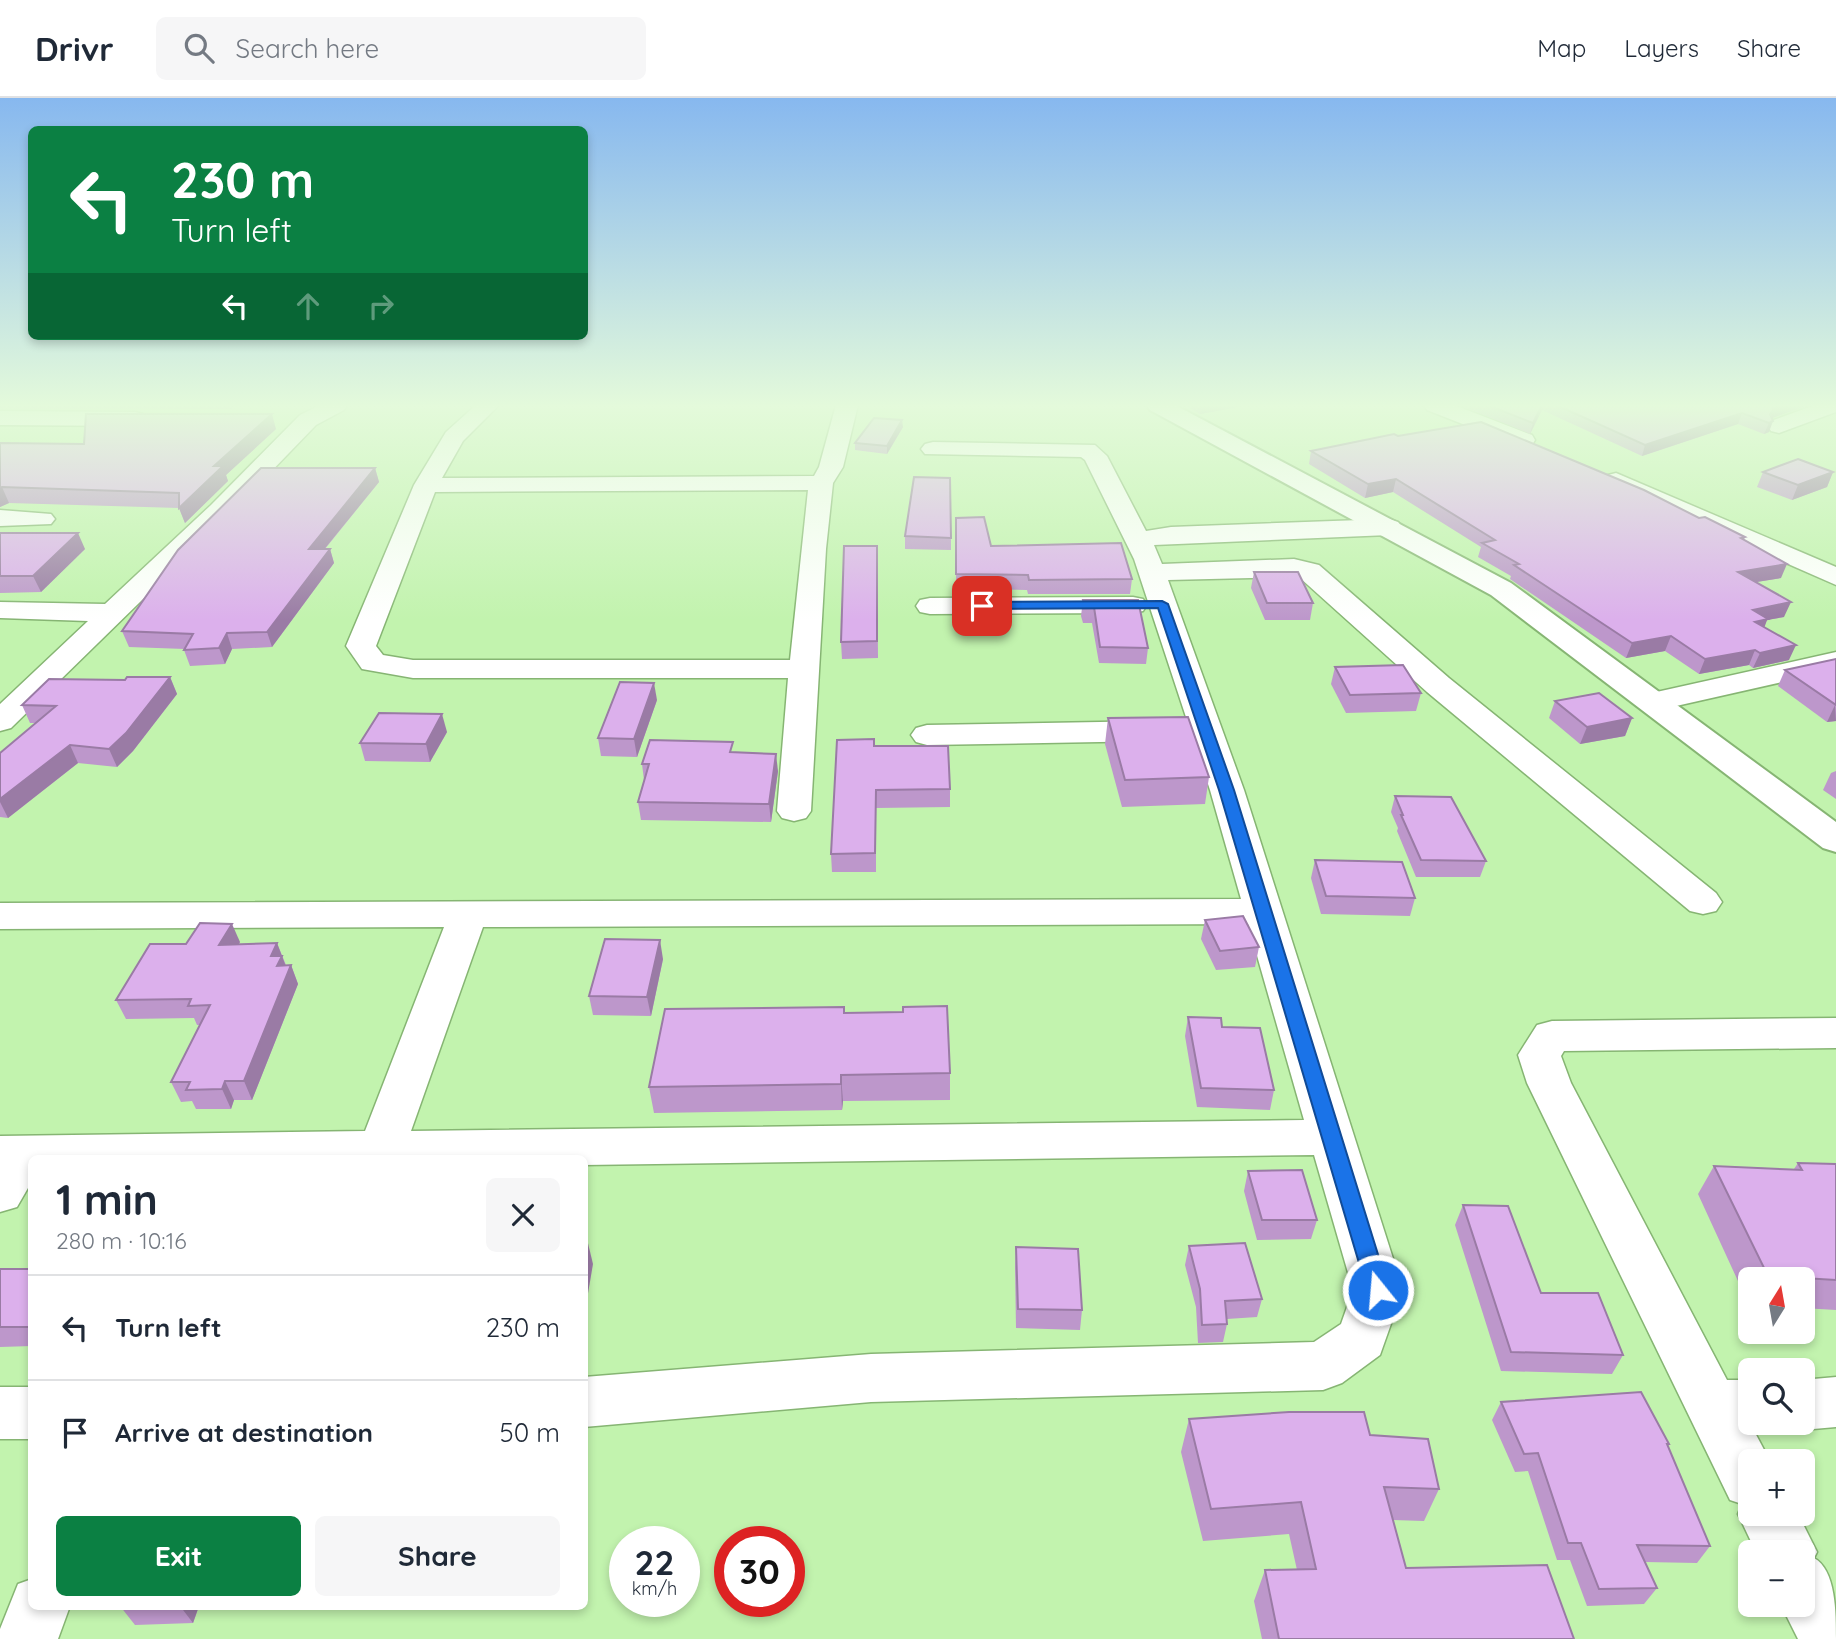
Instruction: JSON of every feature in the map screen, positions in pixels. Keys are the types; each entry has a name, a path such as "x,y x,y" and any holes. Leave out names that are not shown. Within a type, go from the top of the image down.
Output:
{"street":[{"path":"0,722 252,477"},
{"path":"431,477 361,646 373,663 413,669 805,669"},
{"path":"794,811 813,549 821,483 825,477"},
{"path":"588,1402 871,1377 1323,1366 1362,1339 1378,1290 1206,730 1150,572 1105,477"},
{"path":"1294,477 1501,589 1836,840"},
{"path":"1610,477 1836,577"},
{"path":"426,485 821,483"},
{"path":"0,518 42,519"},
{"path":"1150,572 1171,535 1389,527"},
{"path":"930,606 1150,572 1294,567 1309,571 1438,685 1703,902"},
{"path":"0,610 111,612"},
{"path":"1654,702 1836,661"},
{"path":"927,735 1206,730"},
{"path":"0,916 1263,911"},
{"path":"381,1150 468,914"},
{"path":"1742,1449 1731,1405 1549,1083 1539,1055 1552,1036 1836,1033"},
{"path":"0,1193 12,1154 1332,1137"},
{"path":"1815,1404 1836,1402"},
{"path":"0,1413 28,1413"},
{"path":"1815,1608 1831,1639"},
{"path":"27,1639 38,1610"}],"building":[{"path":"0,477 212,477 179,508 179,493 0,488"},
{"path":"252,477 368,477 309,549 330,549 267,632 227,633 219,648 184,650 193,634 122,631 178,550"},
{"path":"914,477 950,478 951,538 905,536"},
{"path":"1356,477 1613,477 1699,518 1705,517 1745,537 1741,538 1787,564 1738,572 1791,602 1753,610 1768,619 1755,622 1796,645 1760,653 1755,650 1705,659 1671,636 1632,643 1514,565 1519,564 1482,543 1495,540 1396,479 1368,484"},
{"path":"1776,477 1820,477 1798,485"},
{"path":"984,517 991,546 1121,543 1132,579 1029,580 1028,575 956,574 956,518"},
{"path":"0,533 78,533 33,576 0,576"},
{"path":"844,546 877,546 877,641 841,642"},
{"path":"1254,572 1298,572 1313,603 1267,603"},
{"path":"1083,600 1138,600 1148,648 1100,647 1094,607 1085,607"},
{"path":"1836,659 1836,705 1785,670"},
{"path":"1403,665 1421,693 1350,695 1335,667"},
{"path":"127,677 170,677 126,733 109,749 70,745 0,799 0,753 56,706 22,705 49,679 125,680"},
{"path":"620,682 654,683 634,739 598,738"},
{"path":"1599,693 1632,718 1587,727 1555,701"},
{"path":"379,713 442,714 426,744 360,743"},
{"path":"1188,717 1209,777 1125,780 1108,718"},
{"path":"874,739 874,746 948,746 950,789 876,790 875,853 831,854 837,740"},
{"path":"650,740 733,742 730,752 776,754 769,804 638,802 649,764 642,764"},
{"path":"1395,796 1451,797 1486,861 1421,860"},
{"path":"1315,860 1402,862 1415,898 1326,896"},
{"path":"1243,916 1259,947 1220,951 1205,920"},
{"path":"200,923 232,924 219,945 277,943 271,956 282,956 277,966 291,965 244,1081 225,1081 222,1089 186,1090 190,1082 171,1082 210,1005 188,1006 191,999 116,1000 150,944 186,944"},
{"path":"605,939 660,940 647,997 589,996"},
{"path":"947,1006 950,1073 841,1075 841,1084 649,1087 665,1009 844,1007 844,1013 903,1012 903,1007"},
{"path":"1188,1017 1221,1018 1222,1027 1260,1028 1274,1090 1201,1088"},
{"path":"1798,1163 1836,1164 1836,1280 1815,1279 1815,1267 1764,1267 1714,1166 1802,1170"},
{"path":"1302,1170 1317,1220 1262,1220 1248,1171"},
{"path":"1463,1205 1508,1206 1541,1293 1598,1293 1623,1355 1511,1352"},
{"path":"1245,1243 1262,1299 1225,1301 1227,1324 1202,1325 1200,1289 1189,1246"},
{"path":"1016,1247 1078,1249 1082,1310 1018,1309"},
{"path":"0,1269 28,1269 28,1327 0,1327"},
{"path":"1641,1392 1669,1444 1710,1546 1637,1545 1657,1588 1599,1589 1581,1543 1568,1543 1538,1453 1524,1454 1501,1402"},
{"path":"1289,1412 1364,1412 1370,1435 1428,1439 1439,1489 1384,1487 1406,1568 1547,1565 1574,1639 1279,1639 1265,1570 1316,1569 1301,1502 1211,1509 1189,1419"}],"route":[{"path":"982,606 1162,604 1227,790 1378,1290"}]}
